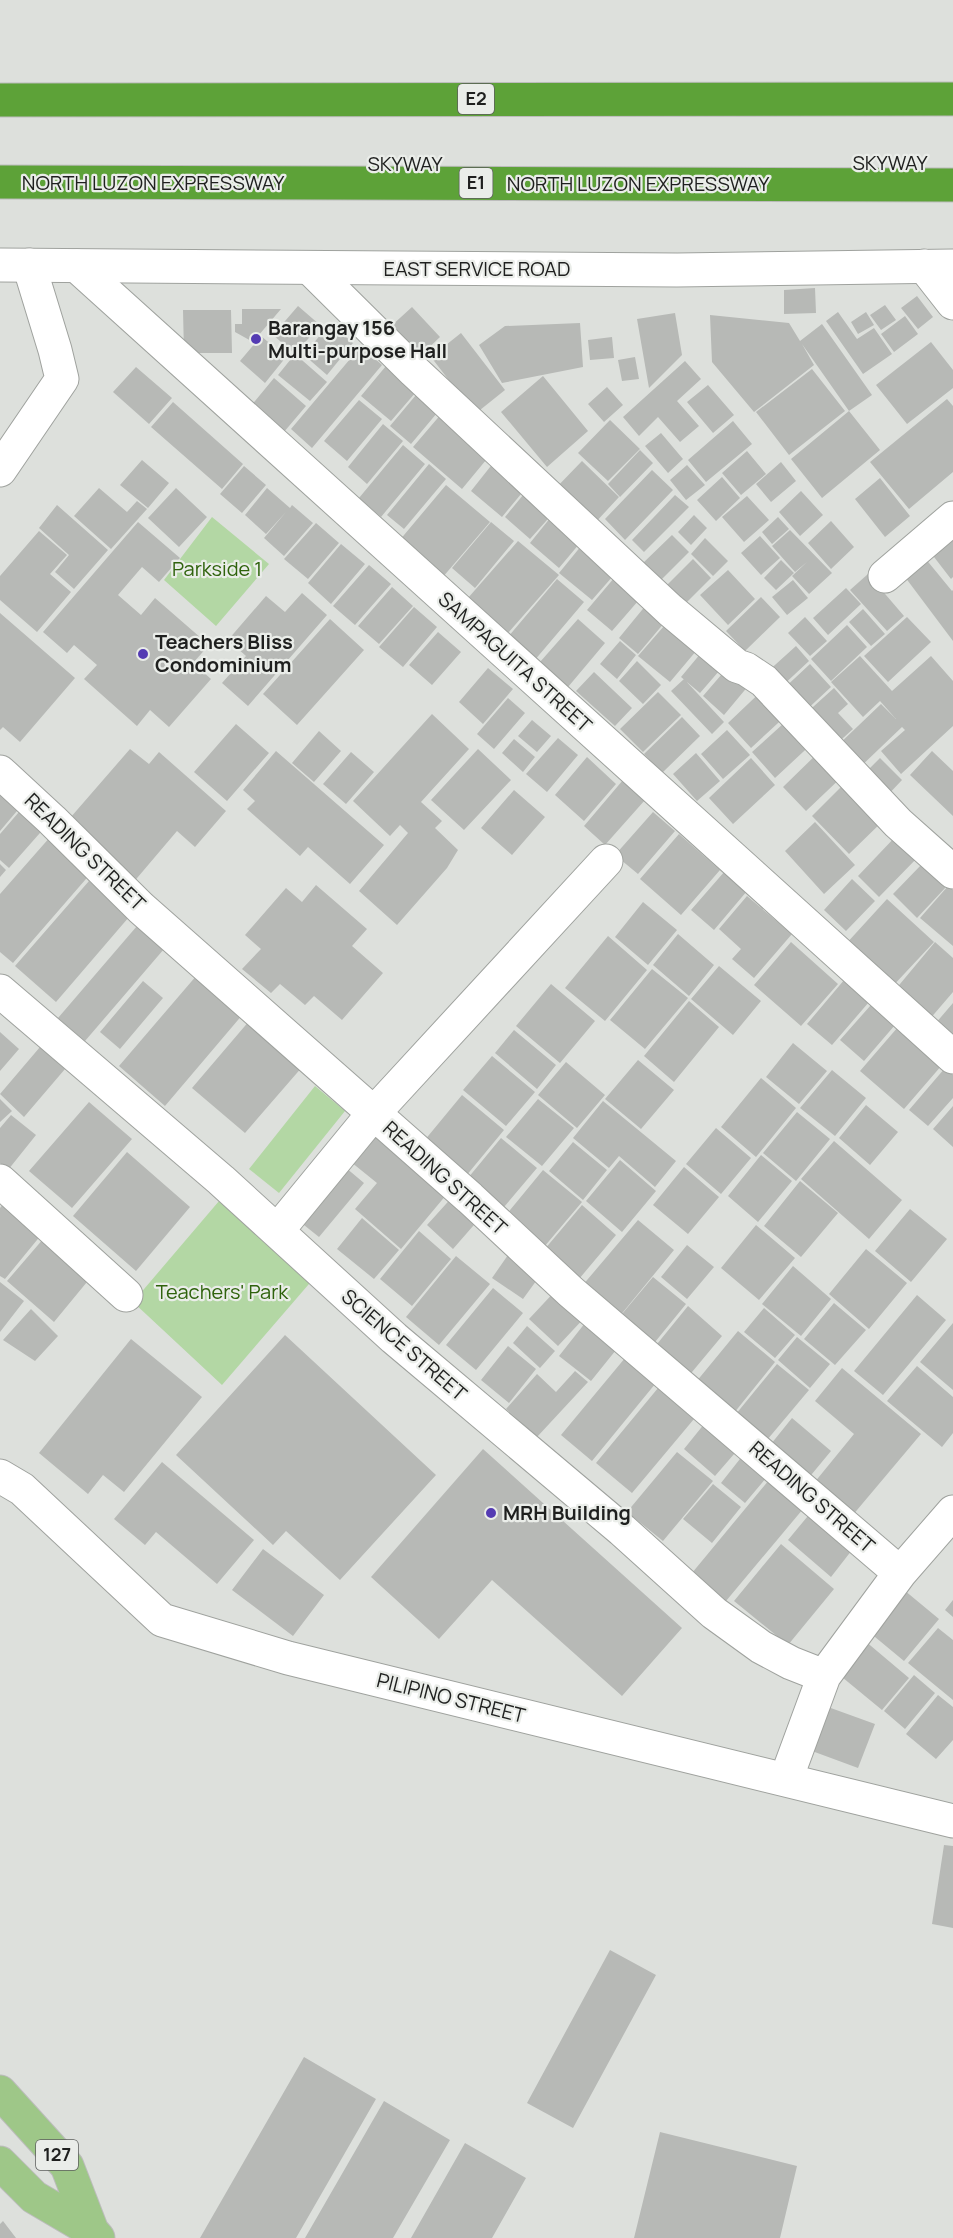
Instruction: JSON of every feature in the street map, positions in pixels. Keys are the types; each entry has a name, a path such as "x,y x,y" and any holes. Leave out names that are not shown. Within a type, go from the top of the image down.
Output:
{"highway":[{"path":"0,79 953,79"},
{"name":"E2","path":"0,100 953,99"},
{"name":"SKYWAY","path":"0,165 953,163"},
{"name":"NORTH LUZON EXPRESSWAY","path":"0,182 953,185"}],"main road":[{"name":"127","path":"0,2092 67,2166 95,2235"},
{"name":"127","path":"0,2163 34,2197 95,2235"}],"street":[{"name":"EAST SERVICE ROAD","path":"14,265 676,270 938,266"},
{"path":"0,470 62,379 48,324 14,265"},
{"name":"SAMPAGUITA STREET","path":"77,266 953,1057"},
{"path":"938,266 953,303"},
{"path":"311,269 414,371 670,610 737,666 764,681 898,823 953,872"},
{"path":"885,576 953,518"},
{"name":"READING STREET","path":"0,772 141,908 470,1198 571,1292 900,1573"},
{"path":"277,1231 372,1114 606,861"},
{"name":"SCIENCE STREET","path":"0,991 221,1180 394,1338 622,1530 714,1613 761,1647 791,1663 824,1676"},
{"path":"0,1181 126,1295"},
{"name":"PILIPINO STREET","path":"0,1476 22,1489 162,1620 288,1658 953,1821"},
{"path":"786,1779 824,1676 900,1573 953,1512"}],"green space":[{"name":"Parkside 1","path":"212,517 269,564 216,626 164,580"},
{"path":"315,1086 345,1111 279,1193 249,1169"},
{"name":"Teachers' Park","path":"225,1194 315,1277 222,1385 133,1302"}],"building":[{"path":"815,288 816,313 784,314 784,290"},
{"path":"917,296 933,317 918,329 901,308"},
{"path":"885,305 896,320 881,330 870,315"},
{"path":"298,306 320,325 295,354 273,335"},
{"path":"412,307 440,337 418,358 389,328"},
{"path":"242,309 281,309 253,342 235,332 235,324 242,324"},
{"path":"183,310 231,310 232,353 184,353"},
{"path":"838,312 857,339 874,328 892,354 863,374 826,321"},
{"path":"866,312 874,325 858,334 851,322"},
{"path":"675,313 682,355 649,388 637,319"},
{"path":"710,315 789,323 800,341 822,324 872,395 849,411 802,344 814,365 754,412 712,362"},
{"path":"905,316 918,334 894,352 881,334"},
{"path":"330,323 353,343 327,375 304,355"},
{"path":"580,323 583,367 502,383 479,345 505,326"},
{"path":"461,333 505,390 475,414 431,357"},
{"path":"261,336 286,357 265,383 240,361"},
{"path":"612,337 614,358 590,360 588,340"},
{"path":"931,342 953,370 953,388 907,424 876,385"},
{"path":"361,346 382,365 312,448 291,429"},
{"path":"295,354 327,382 310,401 278,375"},
{"path":"635,357 639,379 622,381 618,360"},
{"path":"391,360 422,385 391,421 361,396"},
{"path":"685,361 701,379 677,401 699,426 680,442 658,417 639,436 623,417"},
{"path":"136,367 172,398 149,424 113,392"},
{"path":"812,369 845,411 789,455 756,412"},
{"path":"543,376 588,431 547,467 501,412"},
{"path":"274,378 306,406 278,439 246,412"},
{"path":"708,385 734,415 713,433 687,402"},
{"path":"607,387 623,405 604,422 588,404"},
{"path":"416,395 437,413 411,444 390,426"},
{"path":"947,399 953,406 953,472 909,509 870,462"},
{"path":"359,400 382,419 347,461 324,441"},
{"path":"173,402 243,464 222,489 151,427"},
{"path":"849,411 880,450 822,498 791,459"},
{"path":"442,413 491,454 462,489 413,447"},
{"path":"610,420 640,449 608,481 578,453"},
{"path":"733,421 752,444 706,482 688,460"},
{"path":"383,424 403,441 367,484 348,467"},
{"path":"661,433 683,459 668,473 645,446"},
{"path":"403,445 425,464 381,517 359,498"},
{"path":"640,450 653,463 620,497 608,484"},
{"path":"747,451 766,474 741,495 722,473"},
{"path":"142,460 169,483 148,508 120,485"},
{"path":"582,461 619,497 594,524 553,491"},
{"path":"494,462 526,488 502,517 471,491"},
{"path":"781,462 796,481 771,502 756,484"},
{"path":"429,464 446,479 404,529 387,515"},
{"path":"687,465 705,485 686,500 670,480"},
{"path":"244,466 266,485 242,513 220,494"},
{"path":"652,470 673,490 625,540 605,519"},
{"path":"722,477 740,498 716,521 697,500"},
{"path":"880,478 910,516 885,537 855,499"},
{"path":"446,485 490,522 442,578 399,541"},
{"path":"99,488 127,512 137,501 147,509 111,549 74,516"},
{"path":"176,488 207,517 179,547 148,518"},
{"path":"267,488 290,508 292,505 313,523 284,556 264,538 286,512 266,534 245,515"},
{"path":"528,489 555,511 530,539 505,517"},
{"path":"801,491 823,515 800,536 779,512"},
{"path":"675,495 689,507 644,552 632,540"},
{"path":"747,496 769,520 744,542 722,517"},
{"path":"57,505 108,550 74,589 55,572 69,555 39,528"},
{"path":"555,512 585,537 559,568 530,543"},
{"path":"694,515 707,528 691,545 678,532"},
{"path":"778,517 789,529 772,544 762,532"},
{"path":"831,521 854,547 831,569 808,543"},
{"path":"953,521 953,577 951,579 924,544"},
{"name":"Teachers Bliss Condominium","path":"138,522 180,558 159,582 142,567 118,595 141,615 155,598 209,645 193,663 211,679 169,727 150,710 137,726 84,679 97,665 74,645 67,653 43,632"},
{"path":"491,522 514,541 475,588 452,568"},
{"path":"316,523 339,543 308,579 284,559"},
{"path":"790,530 832,573 809,594 792,576 807,562 795,572 772,546"},
{"path":"39,531 67,555 50,574 71,592 37,632 0,600 0,576"},
{"path":"672,535 689,552 659,582 642,564"},
{"path":"760,536 780,558 761,575 741,553"},
{"path":"705,538 728,561 713,576 691,554"},
{"path":"586,540 620,568 592,600 559,573"},
{"path":"518,541 559,575 501,641 461,606"},
{"path":"341,544 365,564 331,604 308,583"},
{"path":"920,552 953,590 953,641 899,569"},
{"path":"693,559 711,578 683,606 665,587"},
{"path":"781,560 794,573 776,590 764,578"},
{"path":"369,565 391,584 355,625 333,606"},
{"path":"728,570 755,599 728,625 700,595"},
{"path":"620,571 645,593 612,631 587,610"},
{"path":"868,574 904,616 887,631 850,590"},
{"path":"557,579 584,602 534,661 508,637"},
{"path":"793,580 808,598 787,615 772,597"},
{"path":"392,587 413,606 379,644 358,626"},
{"path":"846,588 861,604 828,635 813,618"},
{"path":"302,593 327,615 248,706 222,683 246,656 228,640 266,596 285,612"},
{"path":"761,597 780,617 745,651 726,631"},
{"path":"651,599 670,616 638,654 619,638"},
{"path":"414,607 437,627 403,667 379,647"},
{"path":"863,609 885,634 871,646 849,622"},
{"path":"0,613 75,678 20,742 3,727 0,730"},
{"path":"805,617 827,641 810,656 788,633"},
{"path":"907,617 931,642 888,682 864,656"},
{"path":"671,618 702,644 670,682 638,656"},
{"path":"330,619 364,650 297,725 263,694"},
{"path":"578,619 605,643 568,687 540,662"},
{"path":"847,625 867,647 831,681 811,659"},
{"path":"438,632 461,652 432,685 409,665"},
{"path":"620,641 636,655 617,679 600,664"},
{"path":"796,646 809,661 779,689 765,674"},
{"path":"706,647 726,663 700,693 681,677"},
{"path":"860,656 892,691 931,656 953,681 953,726 901,774 881,751 905,730 902,727 856,771 835,748 881,704 896,719 880,701 863,717 831,682"},
{"path":"637,661 661,685 643,704 619,681"},
{"path":"810,664 831,687 801,715 780,692"},
{"path":"728,667 749,685 724,715 703,696"},
{"path":"488,668 513,689 483,724 459,702"},
{"path":"594,672 632,708 615,726 576,691"},
{"path":"684,679 724,722 712,734 671,691"},
{"path":"767,686 790,712 751,748 728,723"},
{"path":"834,688 848,704 838,713 853,729 832,748 803,716"},
{"path":"658,692 681,715 643,752 620,729"},
{"path":"508,698 525,713 494,749 477,734"},
{"path":"432,714 469,749 421,802 442,821 435,828 458,850 447,868 397,925 359,891 408,833 400,825 390,836 353,801"},
{"path":"794,714 817,739 775,778 752,752"},
{"path":"682,717 700,736 662,773 644,754"},
{"path":"532,720 551,736 537,752 518,736"},
{"path":"236,724 269,753 227,801 194,772"},
{"path":"727,730 750,755 723,779 701,754"},
{"path":"319,731 341,751 314,782 292,763"},
{"path":"558,738 578,755 547,792 526,774"},
{"path":"514,739 535,757 523,772 502,753"},
{"path":"823,748 846,773 806,811 783,787"},
{"path":"130,749 149,764 159,752 226,811 195,847 177,831 132,884 64,825"},
{"path":"478,749 511,780 464,830 431,800"},
{"path":"276,751 384,845 350,884 308,847 300,856 247,809 255,801 243,790"},
{"path":"932,751 953,771 953,816 910,775"},
{"path":"351,752 374,772 346,804 323,784"},
{"path":"696,753 720,781 697,801 673,774"},
{"path":"587,757 616,784 584,821 555,795"},
{"path":"751,758 775,785 733,824 709,798"},
{"path":"880,758 902,780 884,799 862,776"},
{"path":"849,779 886,818 849,854 812,816"},
{"path":"623,780 645,800 605,845 584,826"},
{"path":"0,786 22,805 0,831"},
{"path":"514,790 545,817 512,855 481,828"},
{"path":"25,805 47,825 9,868 0,860 0,834"},
{"path":"653,812 675,831 638,874 615,855"},
{"path":"815,822 855,865 824,894 785,851"},
{"path":"679,834 720,870 681,915 640,879"},
{"path":"897,835 919,856 879,897 858,876"},
{"path":"51,836 92,872 13,963 0,952 0,894"},
{"path":"0,864 6,870 0,877"},
{"path":"922,864 946,887 917,918 893,894"},
{"path":"725,871 747,891 714,930 691,910"},
{"path":"852,879 875,901 846,931 824,910"},
{"path":"89,881 129,917 56,1002 15,966"},
{"path":"316,885 367,929 352,946 383,973 342,1020 314,996 305,1005 280,984 271,993 242,969 261,949 245,935 286,888 302,902"},
{"path":"948,886 953,890 953,946 920,918"},
{"path":"747,896 792,934 754,978 732,959 741,949 719,929"},
{"path":"887,899 934,942 891,988 845,945"},
{"path":"643,902 677,930 648,965 615,937"},
{"path":"137,926 164,949 85,1041 58,1018"},
{"path":"678,934 714,965 689,996 653,965"},
{"path":"608,936 647,970 605,1021 565,988"},
{"path":"791,942 838,984 801,1026 754,985"},
{"path":"935,942 953,958 953,992 929,1020 895,990"},
{"path":"719,966 761,1001 733,1035 691,999"},
{"path":"203,968 249,1007 165,1106 119,1066"},
{"path":"652,969 688,998 645,1049 610,1020"},
{"path":"850,973 875,995 832,1045 807,1024"},
{"path":"143,981 163,998 120,1049 100,1032"},
{"path":"551,984 595,1021 560,1063 516,1026"},
{"path":"878,997 901,1018 864,1061 840,1040"},
{"path":"689,1001 719,1027 674,1082 644,1056"},
{"path":"953,1003 953,1040 935,1024"},
{"path":"250,1020 303,1066 245,1133 192,1088"},
{"path":"898,1027 942,1065 904,1109 860,1071"},
{"path":"514,1030 556,1065 537,1089 495,1053"},
{"path":"0,1032 19,1049 0,1071"},
{"path":"793,1043 827,1071 799,1104 766,1077"},
{"path":"40,1047 65,1069 24,1117 0,1094"},
{"path":"492,1056 535,1092 506,1126 463,1090"},
{"path":"638,1060 674,1090 641,1129 605,1099"},
{"path":"566,1062 605,1095 577,1128 538,1095"},
{"path":"945,1068 953,1075 953,1098 928,1126 909,1110"},
{"path":"832,1070 866,1098 835,1136 800,1108"},
{"path":"761,1078 796,1108 756,1157 721,1127"},
{"path":"462,1095 504,1130 466,1176 424,1141"},
{"path":"0,1099 12,1111 0,1122"},
{"path":"538,1099 574,1128 542,1166 506,1137"},
{"path":"603,1101 676,1161 655,1187 619,1156 609,1168 573,1138"},
{"path":"89,1102 132,1139 72,1208 29,1171"},
{"path":"866,1105 898,1132 870,1165 839,1138"},
{"path":"953,1106 953,1147 933,1129"},
{"path":"797,1112 830,1139 796,1181 763,1153"},
{"path":"11,1115 36,1135 8,1170 0,1163 0,1128"},
{"path":"380,1126 452,1188 401,1249 355,1209 377,1183 351,1162"},
{"path":"716,1128 751,1158 721,1194 686,1164"},
{"path":"501,1138 537,1168 504,1207 468,1178"},
{"path":"834,1141 902,1200 869,1239 801,1179"},
{"path":"573,1142 607,1170 583,1200 549,1171"},
{"path":"127,1152 190,1207 136,1271 73,1216"},
{"path":"761,1155 792,1181 758,1222 728,1196"},
{"path":"620,1160 656,1191 622,1232 586,1201"},
{"path":"339,1162 364,1183 319,1237 294,1217"},
{"path":"684,1167 719,1197 688,1234 653,1205"},
{"path":"543,1170 582,1202 544,1247 506,1215"},
{"path":"800,1181 838,1213 801,1257 764,1226"},
{"path":"455,1194 480,1218 453,1249 427,1225"},
{"path":"9,1197 46,1229 5,1279 0,1276 0,1208"},
{"path":"582,1205 616,1235 579,1279 544,1250"},
{"path":"910,1209 947,1239 911,1282 875,1251"},
{"path":"362,1218 399,1250 374,1279 337,1249"},
{"path":"638,1220 674,1250 619,1317 582,1286"},
{"path":"756,1225 795,1258 759,1300 721,1268"},
{"path":"50,1231 96,1271 54,1322 7,1281"},
{"path":"419,1231 451,1259 412,1306 380,1279"},
{"path":"687,1245 714,1267 687,1299 661,1277"},
{"path":"866,1249 907,1283 869,1329 829,1294"},
{"path":"508,1255 539,1277 523,1299 492,1278"},
{"path":"456,1256 490,1284 439,1345 406,1317"},
{"path":"793,1266 831,1299 801,1336 762,1304"},
{"path":"653,1277 686,1304 655,1342 622,1314"},
{"path":"0,1282 24,1301 0,1332"},
{"path":"493,1288 523,1313 476,1370 446,1345"},
{"path":"558,1288 587,1315 558,1346 529,1319"},
{"path":"917,1295 946,1320 883,1395 854,1371"},
{"path":"834,1303 866,1330 835,1365 804,1339"},
{"path":"688,1306 722,1336 687,1378 653,1349"},
{"path":"764,1308 795,1335 775,1358 744,1332"},
{"path":"31,1309 58,1336 35,1361 3,1340"},
{"path":"589,1318 620,1345 591,1381 559,1356"},
{"path":"953,1323 953,1390 920,1362"},
{"path":"527,1326 555,1351 540,1368 513,1343"},
{"path":"738,1331 775,1362 734,1413 696,1382"},
{"path":"285,1335 436,1475 340,1580 286,1531 273,1545 176,1455"},
{"path":"797,1337 830,1364 810,1388 778,1360"},
{"path":"131,1339 202,1397 124,1492 103,1475 88,1494 39,1453"},
{"path":"508,1346 536,1369 509,1403 481,1380"},
{"path":"630,1352 660,1378 592,1461 561,1435"},
{"path":"777,1364 809,1390 767,1440 736,1414"},
{"path":"917,1366 953,1397 953,1433 942,1447 887,1401"},
{"path":"842,1368 921,1434 852,1516 814,1483 854,1434 815,1401"},
{"path":"575,1371 588,1382 537,1437 506,1409 537,1374 556,1392"},
{"path":"663,1382 699,1413 632,1493 596,1463"},
{"path":"709,1418 741,1446 715,1476 684,1449"},
{"path":"792,1418 831,1451 802,1486 763,1454"},
{"name":"MRH Building","path":"483,1449 682,1628 622,1696 492,1580 439,1639 371,1577"},
{"path":"747,1450 772,1471 745,1503 721,1483"},
{"path":"677,1452 713,1481 663,1541 627,1512"},
{"path":"162,1462 254,1540 217,1584 156,1532 145,1545 114,1519"},
{"path":"769,1480 803,1509 726,1601 692,1573"},
{"path":"713,1484 741,1507 712,1543 683,1519"},
{"path":"817,1505 859,1541 831,1577 788,1540"},
{"path":"781,1544 834,1589 788,1645 734,1601"},
{"path":"263,1549 324,1595 293,1636 232,1590"},
{"path":"904,1590 939,1619 904,1661 869,1632"},
{"path":"953,1600 953,1617 945,1610"},
{"path":"938,1628 953,1640 953,1700 908,1663"},
{"path":"858,1635 909,1678 882,1710 831,1668"},
{"path":"914,1675 935,1693 905,1729 884,1711"},
{"path":"938,1695 953,1707 953,1740 936,1759 906,1734"},
{"path":"828,1707 875,1724 858,1768 812,1751"},
{"path":"944,1845 953,1846 953,1928 932,1924"},
{"path":"610,1950 656,1975 573,2128 527,2103"},
{"path":"304,2057 376,2099 296,2238 200,2238"},
{"path":"384,2101 450,2140 393,2238 305,2238"},
{"path":"660,2132 797,2166 780,2238 634,2238"},
{"path":"465,2143 526,2178 492,2238 411,2238"},
{"path":"3,2221 16,2238 0,2238 0,2224"}],"place":[{"name":"Barangay 156 Multi-purpose Hall","path":"256,339"},
{"name":"Teachers Bliss Condominium","path":"143,654"},
{"name":"MRH Building","path":"491,1513"}]}
